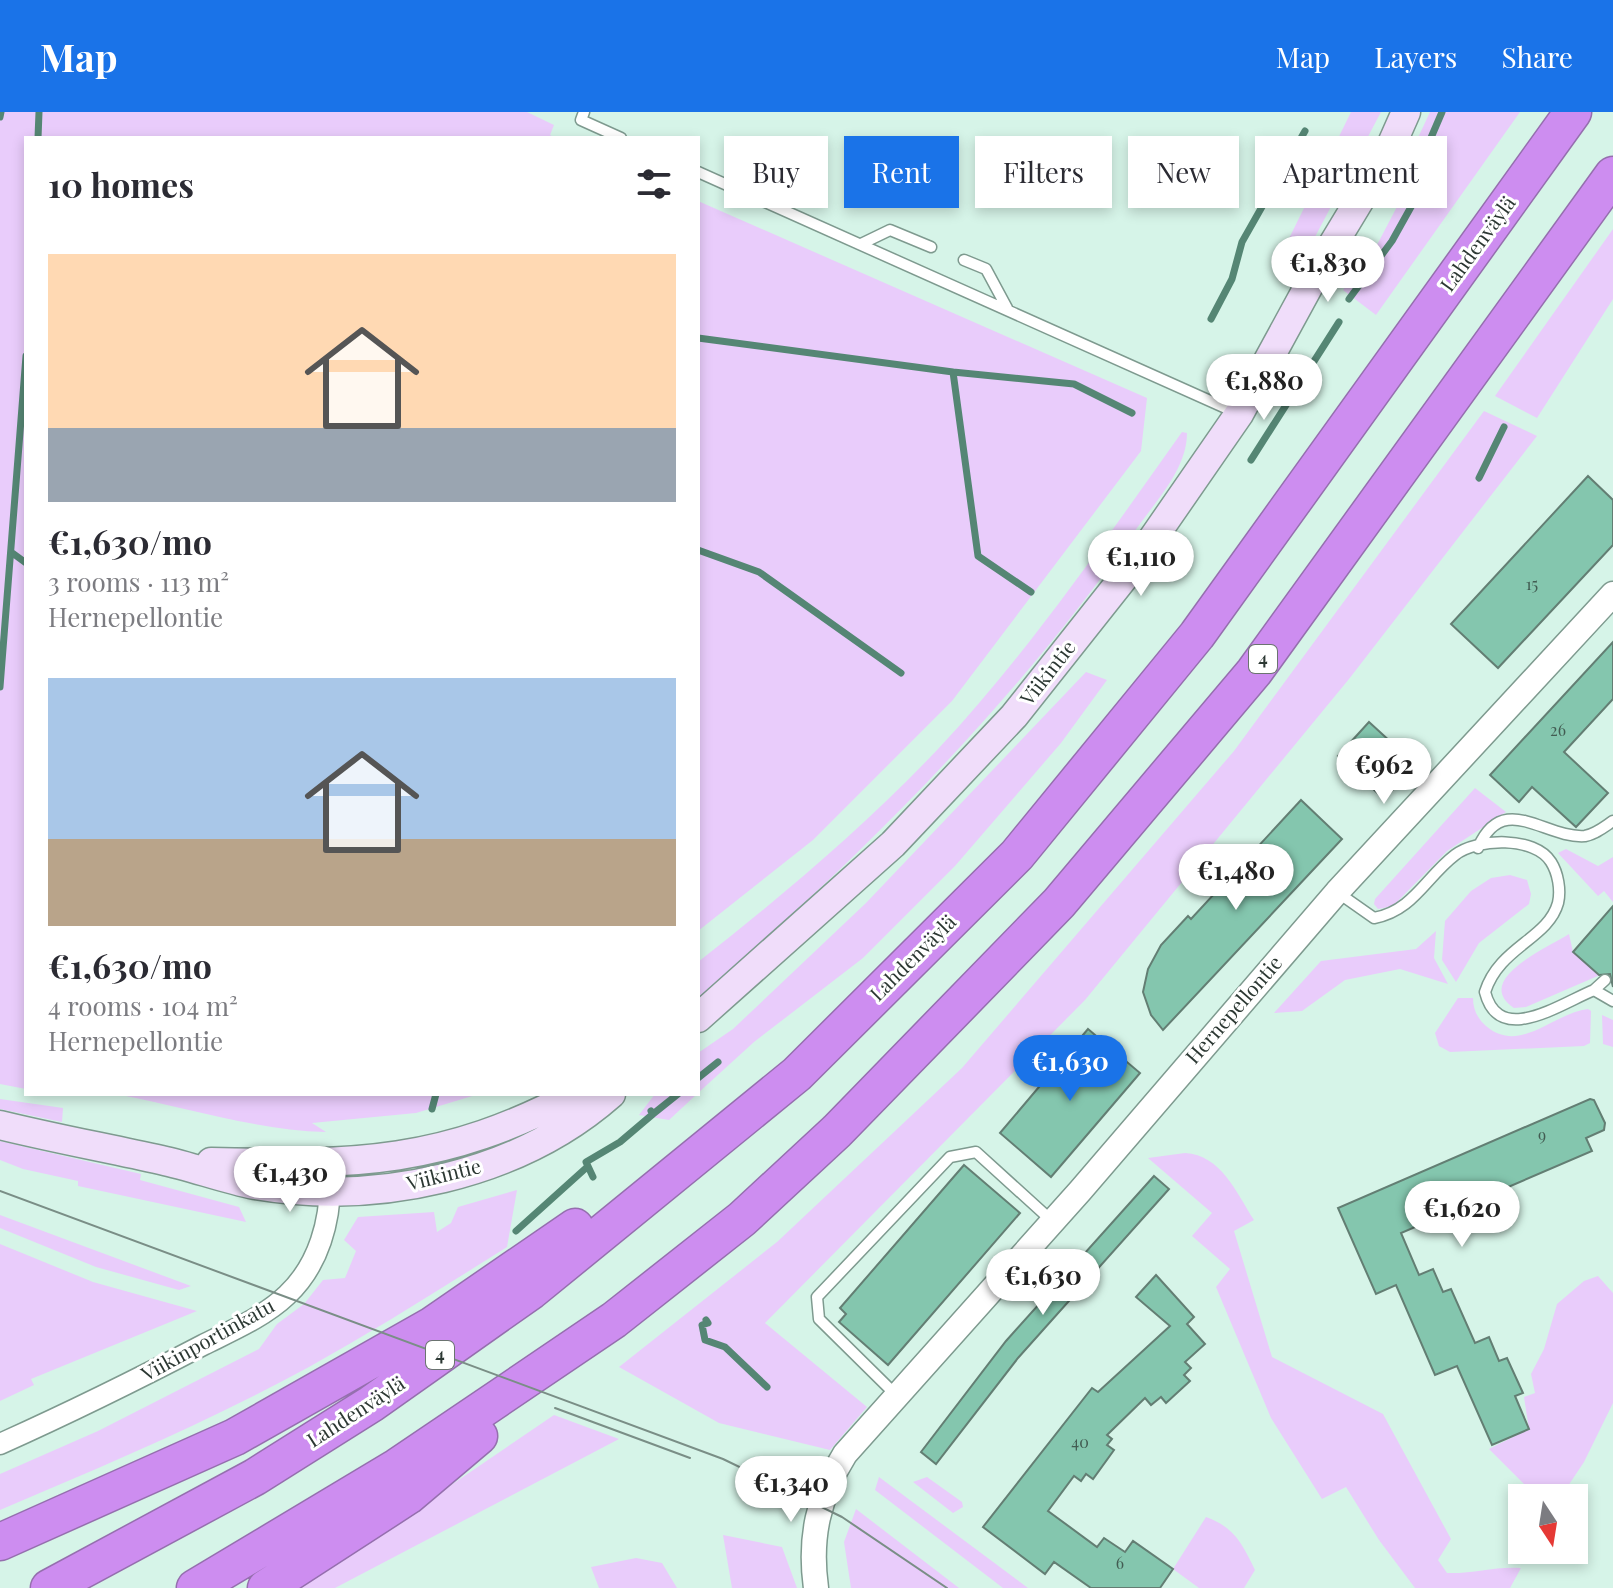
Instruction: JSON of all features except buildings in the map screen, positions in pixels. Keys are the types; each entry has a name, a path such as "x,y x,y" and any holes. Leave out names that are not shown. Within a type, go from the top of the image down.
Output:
{"highway":[{"name":"Lahdenväylä","path":"49,1588 255,1477 371,1404 531,1291 797,1074 1017,855 1197,635 1573,112"},
{"name":"4","path":"195,1588 397,1467 614,1320 742,1219 837,1131 1059,903 1254,672 1613,175"},
{"path":"0,1542 235,1437 355,1372 431,1326 797,1074"},
{"path":"266,1588 408,1496 614,1320"}],"main road":[{"name":"Viikintie","path":"702,1014 893,844 1014,716 1140,557 1239,414 1318,269 1387,155 1406,112"},
{"name":"Viikintie","path":"0,1125 166,1161 254,1185 330,1178 455,1144 534,1116 571,1096"},
{"name":"Viikintie","path":"330,1178 389,1188 440,1179 490,1163 544,1139 608,1096"}],"street":[{"name":"Hernepellontie","path":"816,1588 813,1533 834,1471 896,1395 1052,1221 1337,892 1613,594"},
{"name":"Viikinportinkatu","path":"0,1444 115,1391 253,1319 287,1296 307,1270 323,1237 330,1178"}],"lane":[{"path":"584,112 581,120 617,136"},
{"path":"700,173 1239,414"},
{"path":"861,244 890,230 931,247"},
{"path":"964,260 986,269 1007,308"},
{"path":"1478,848 1486,831 1501,822 1523,820 1586,836 1613,821"},
{"path":"1337,892 1374,918 1394,914 1456,854 1519,842 1546,853 1556,869 1559,899 1546,925 1512,951 1489,979 1485,992 1494,1014 1502,1020 1523,1019 1594,990 1605,980"},
{"path":"1594,990 1613,1001"},
{"path":"896,1395 819,1319 817,1297 950,1157 976,1152 1052,1221"}],"shaded area":[{"path":"0,112 527,112 554,125 552,136 24,136 24,1089 0,1084"},
{"path":"1351,112 1381,112 1368,136 1339,136"},
{"path":"1430,112 1520,112 1376,315 1343,290 1378,243 1396,208 1447,208 1447,136 1419,136"},
{"path":"700,202 1147,398 1141,451 952,701 813,840 700,929"},
{"path":"1304,208 1330,208 1297,271 1282,262 1280,257"},
{"path":"1613,229 1613,299 1537,418 1495,396"},
{"path":"1484,411 1537,436 1349,679 1085,1000 765,1323 867,1407 830,1450 719,1423 619,1367 777,1242 962,1068 1234,751"},
{"path":"1182,432 1187,433 1182,459 1169,484 1040,656 932,777 875,835 700,996 700,960 822,860 938,749 1004,674"},
{"path":"1086,672 1107,680 1061,743 955,866 863,958 754,1042 700,1091 700,1052 733,1029 866,903"},
{"path":"1475,788 1506,812 1447,851 1393,906 1378,909 1375,899"},
{"path":"1566,849 1598,866 1613,857 1613,902 1604,891 1598,896 1558,853"},
{"path":"1510,875 1527,880 1531,894 1529,904 1479,943 1456,982 1442,960 1445,921 1471,891 1491,878"},
{"path":"1436,931 1434,958 1448,984 1400,969 1345,980 1302,1011 1274,1013 1321,961 1416,949"},
{"path":"1569,934 1573,952 1600,975 1526,1007 1514,1008 1503,997 1502,987 1507,976 1531,956"},
{"path":"1458,998 1473,998 1476,1013 1486,1026 1499,1034 1511,1036 1537,1030 1588,1009 1591,1011 1590,1043 1584,1046 1450,1052 1439,1046 1435,1033"},
{"path":"1602,1015 1613,1020 1613,1047 1603,1044"},
{"path":"125,1096 472,1096 416,1113 312,1123 326,1132 247,1123"},
{"path":"653,1096 695,1096 669,1120 639,1115"},
{"path":"0,1099 63,1108 62,1122 0,1109"},
{"path":"0,1141 141,1174 140,1180 239,1207 246,1222 78,1186 78,1181 23,1169 0,1160"},
{"path":"1185,1153 1198,1155 1218,1168 1254,1220 1234,1231 1272,1357 1383,1414 1451,1539 1438,1560 1447,1573 1521,1568 1510,1588 1415,1588 1379,1540 1346,1487 1322,1499 1271,1418 1216,1287 1230,1269 1192,1236 1212,1213 1148,1158"},
{"path":"517,1190 507,1247 434,1293 309,1367 234,1406 0,1510 0,1474 98,1431 259,1349 277,1324 304,1304 323,1280 345,1278 356,1251 344,1240 358,1217 434,1212 437,1232 451,1223 458,1207"},
{"path":"0,1215 191,1286 179,1290 96,1267 0,1228"},
{"path":"0,1244 93,1282 197,1311 31,1379 34,1385 0,1401"},
{"path":"1598,1276 1613,1293 1613,1403 1584,1462 1569,1484 1524,1484 1489,1449 1529,1429 1524,1397 1535,1393 1531,1374 1544,1349 1557,1304 1584,1281"},
{"path":"554,1415 619,1439 335,1588 300,1588"},
{"path":"879,1477 1028,1588 1003,1588 875,1490"},
{"path":"927,1477 962,1502 963,1507 953,1513 913,1482"},
{"path":"856,1509 959,1588 851,1588 844,1542"},
{"path":"1206,1517 1230,1531 1246,1552 1255,1570 1244,1588 1199,1588 1173,1569"},
{"path":"723,1535 782,1547 797,1588 732,1588"},
{"path":"636,1558 662,1563 677,1588 599,1588 591,1567"}],"waterway":[{"path":"0,117 1,112"},
{"path":"38,136 39,112"},
{"path":"1349,299 1392,241 1416,198 1427,147 1442,112"},
{"path":"1211,319 1232,279 1242,242 1305,131"},
{"path":"1251,460 1339,322"},
{"path":"700,338 953,372 978,556 1031,592"},
{"path":"953,372 1074,384 1132,413"},
{"path":"0,687 24,381"},
{"path":"1479,478 1504,427"},
{"path":"700,551 759,572 901,673"},
{"path":"11,552 24,562"},
{"path":"700,1076 718,1062"},
{"path":"432,1109 435,1096"},
{"path":"653,1114 676,1096"},
{"path":"593,1177 586,1162 620,1142 653,1114 651,1111"},
{"path":"516,1231 586,1168"},
{"path":"706,1320 708,1323 702,1325 705,1340 725,1347 767,1387"}],"tram line":[{"path":"0,1191 723,1459 842,1517 947,1588"},
{"path":"555,1408 690,1458"}]}
